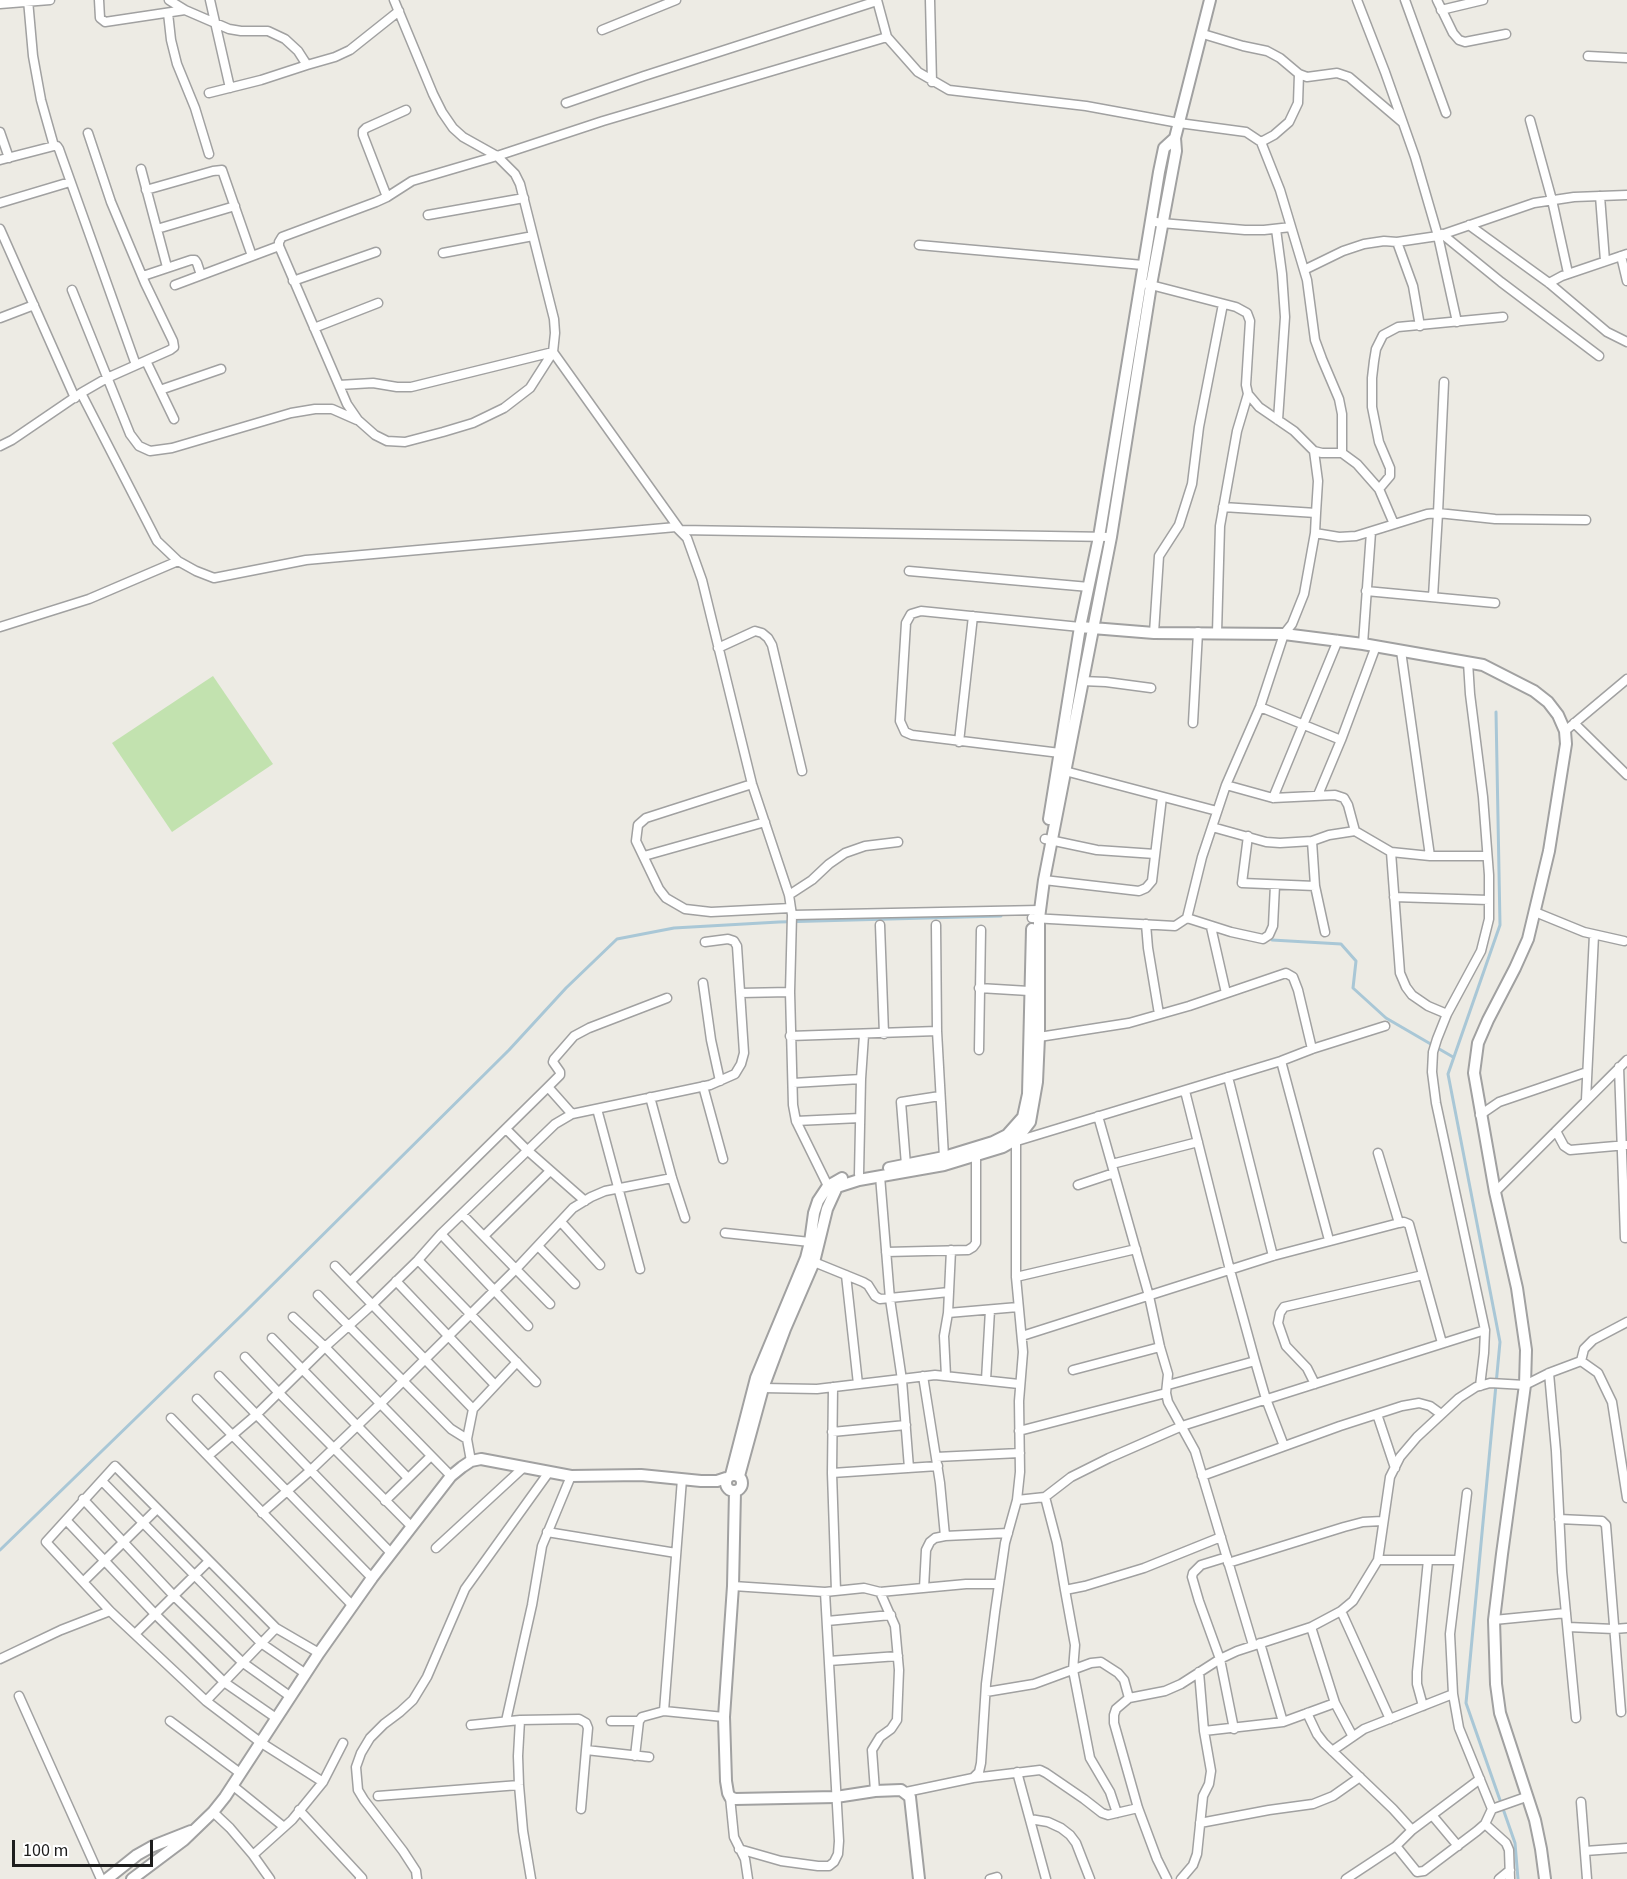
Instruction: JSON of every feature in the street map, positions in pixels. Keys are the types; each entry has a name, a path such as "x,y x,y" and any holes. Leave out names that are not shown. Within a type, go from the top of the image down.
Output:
{"street":[{"path":"0,4 50,0"},
{"path":"99,0 100,18 105,22 185,10"},
{"path":"169,0 214,23 241,31 268,31 285,39 298,51 307,65"},
{"path":"210,0 230,88"},
{"path":"394,0 442,112 453,128 463,137 497,156 515,174 520,184 554,319 555,333 553,352 530,388 504,408 473,423 444,432 405,441 387,441 375,435 358,420 347,404 279,246 279,242 288,234 387,198 412,181 497,156 603,121 887,37"},
{"path":"602,30 676,0"},
{"path":"566,103 877,0 887,37 918,72 949,90 1086,106 1179,123 1246,132 1261,142 1280,190 1307,280 1316,340 1339,399 1342,414 1342,453"},
{"path":"930,0 932,82"},
{"path":"973,1778 979,1772 981,1763 986,1692 999,1584 1008,1533 1017,1500 1020,1472 1019,1384 1023,1352 1016,1277 1016,1136 1028,1094 1029,991 1036,914 1061,770 1092,628 1098,572 1156,222 1164,148 1175,138 1210,0"},
{"path":"1357,0 1442,234 1457,322"},
{"path":"1405,0 1446,113"},
{"path":"1437,0 1453,33 1459,40 1465,42 1506,34"},
{"path":"1441,10 1483,0"},
{"path":"28,1 33,56 41,100 54,146"},
{"path":"209,93 335,57 350,50 399,11"},
{"path":"168,14 177,64 195,108 209,153"},
{"path":"1203,34 1267,51 1280,58 1299,74 1307,77 1337,73 1349,76 1403,123"},
{"path":"1588,56 1627,58"},
{"path":"1261,142 1274,135 1289,122 1298,103 1299,74"},
{"path":"387,198 363,131 406,110"},
{"path":"1530,120 1552,200 1568,273"},
{"path":"0,132 4,159 54,146 59,149 136,365"},
{"path":"0,446 107,378 170,350 174,346 111,202 88,133"},
{"path":"141,169 167,267"},
{"path":"146,190 222,170 252,256"},
{"path":"0,203 70,182"},
{"path":"1304,270 1364,243 1397,242 1442,234 1534,203 1574,197 1627,195"},
{"path":"1600,196 1605,261"},
{"path":"428,215 524,198"},
{"path":"157,229 235,206"},
{"path":"1156,222 1245,230 1291,227"},
{"path":"1146,283 1143,265 1156,222"},
{"path":"1464,226 1549,283 1607,332 1627,342"},
{"path":"0,229 78,395 157,541 178,561 214,578 306,560 676,527 680,530 1105,537"},
{"path":"1276,229 1285,317 1278,420"},
{"path":"1442,234 1599,356"},
{"path":"443,253 533,236"},
{"path":"1397,242 1413,286 1420,326"},
{"path":"919,245 1143,265"},
{"path":"175,285 279,246"},
{"path":"293,281 376,252"},
{"path":"1549,283 1568,273 1624,255 1627,281"},
{"path":"143,276 183,261 195,260 201,275"},
{"path":"1146,283 1243,310 1250,321 1246,385 1248,394 1238,431 1220,526 1217,633"},
{"path":"72,290 130,434 139,446 150,451 172,448 291,412 332,409 358,420"},
{"path":"314,328 378,303"},
{"path":"1154,633 1159,556 1179,525 1192,484 1199,427 1223,304"},
{"path":"0,318 34,305"},
{"path":"1379,489 1390,476 1390,468 1379,442 1372,407 1372,378 1376,349 1383,335 1398,327 1503,317"},
{"path":"339,385 373,383 411,387 553,352"},
{"path":"553,352 687,538 702,580 752,784 789,895 792,911 790,1036 796,1121 828,1186"},
{"path":"146,361 174,419"},
{"path":"160,390 221,369"},
{"path":"1433,597 1444,382"},
{"path":"1248,394 1259,407 1294,431 1314,451 1342,453 1357,464 1379,489 1394,524"},
{"path":"752,784 646,818 638,825 636,841 659,889 666,898 685,909 711,912 1036,914 1175,926 1187,918 1202,857 1226,785 1260,707 1284,634 1292,624 1304,594 1315,533 1318,481 1314,451"},
{"path":"1223,507 1316,513"},
{"path":"1315,533 1339,537 1356,536 1427,514 1438,513 1495,519 1586,520"},
{"path":"1363,644 1371,532"},
{"path":"0,627 89,599 178,561"},
{"path":"909,571 1089,587"},
{"path":"1061,770 1060,753 1080,627 1089,587 1098,572"},
{"path":"1366,591 1496,603"},
{"path":"1060,753 959,742 904,732 900,722 906,623 911,614 921,611 1154,633 1284,634 1338,640 1468,662 1482,665 1534,691 1548,702 1565,731 1566,744 1549,851 1528,939 1478,1043 1473,1073 1520,1309 1526,1350 1494,1620 1494,1660 1500,1713 1522,1799 1535,1820 1545,1879"},
{"path":"959,742 974,616"},
{"path":"718,648 755,631 768,638 772,645 802,771"},
{"path":"1193,723 1198,632"},
{"path":"1273,798 1338,640"},
{"path":"1318,795 1376,646"},
{"path":"1401,651 1430,856"},
{"path":"1468,662 1483,797 1489,919 1480,951 1447,1014 1437,1039 1433,1052 1432,1072 1436,1103 1485,1330 1480,1386"},
{"path":"1565,731 1627,679"},
{"path":"1082,681 1151,688"},
{"path":"1260,707 1341,740"},
{"path":"1574,723 1627,775"},
{"path":"1061,770 1217,811"},
{"path":"1226,785 1273,798 1318,795 1335,795 1344,798 1355,831"},
{"path":"1044,880 1139,891 1150,885 1162,796"},
{"path":"644,856 765,822"},
{"path":"1212,827 1266,842 1280,843 1312,841 1329,835 1355,831 1391,852 1430,856 1487,856"},
{"path":"1248,837 1242,883 1315,886"},
{"path":"1049,839 1097,850 1155,854"},
{"path":"732,1476 837,1186 926,1169 1003,1148 1030,1122 1037,1082 1039,1037 1036,914 1044,880 1049,839"},
{"path":"1312,841 1315,886 1325,932"},
{"path":"789,895 812,880 845,853 865,846 898,842"},
{"path":"1391,852 1400,973 1412,995 1428,1006 1447,1014"},
{"path":"1187,918 1211,927 1263,939 1269,935 1273,926 1275,885"},
{"path":"1394,897 1489,900"},
{"path":"1535,912 1594,935 1624,941"},
{"path":"1146,924 1159,1014"},
{"path":"880,925 884,1034"},
{"path":"936,925 937,1031 944,1157"},
{"path":"1211,927 1226,993"},
{"path":"979,1050 981,930"},
{"path":"1586,1100 1594,935"},
{"path":"208,1455 256,1415 348,1325 373,1304 441,1234 555,1124 572,1114 703,1086 735,1074 744,1053 737,946 734,941 728,939 705,942"},
{"path":"1039,1037 1129,1023 1286,973 1293,977 1298,990 1312,1049"},
{"path":"704,983 711,1040 720,1081"},
{"path":"979,988 1029,991"},
{"path":"740,993 790,992"},
{"path":"351,1281 560,1075 553,1062 554,1059 574,1036 667,998"},
{"path":"732,1476 756,1378 809,1260 814,1213 818,1201 828,1186 838,1179 944,1157 993,1142 1007,1135 1016,1136 1098,1116 1281,1061 1385,1026"},
{"path":"790,1036 937,1031"},
{"path":"859,1174 864,1035"},
{"path":"1495,1192 1627,1060"},
{"path":"1281,1061 1329,1240"},
{"path":"1618,1067 1624,1145 1625,1238"},
{"path":"1480,1115 1499,1102 1587,1072"},
{"path":"1228,1077 1273,1256"},
{"path":"793,1083 861,1079"},
{"path":"703,1086 723,1159"},
{"path":"548,1087 572,1114"},
{"path":"1185,1091 1255,1361 1266,1399 1284,1446"},
{"path":"906,1165 901,1102 940,1096"},
{"path":"650,1097 685,1218"},
{"path":"597,1109 640,1269"},
{"path":"1098,1116 1149,1296 1168,1374 1167,1389 1172,1412 1195,1451 1228,1560 1283,1722"},
{"path":"796,1121 860,1118"},
{"path":"506,1129 585,1201"},
{"path":"1556,1131 1564,1146 1570,1150 1624,1145"},
{"path":"1078,1185 1113,1168 1198,1142"},
{"path":"1378,1153 1398,1223"},
{"path":"886,1252 968,1250 976,1243 976,1156"},
{"path":"484,1236 550,1171"},
{"path":"880,1176 890,1299 902,1380 909,1468"},
{"path":"262,1513 381,1403 516,1269 573,1208 605,1191 672,1178"},
{"path":"462,1214 550,1304"},
{"path":"561,1222 600,1265"},
{"path":"1022,1336 1273,1256 1404,1222 1408,1224 1442,1343"},
{"path":"725,1233 810,1242"},
{"path":"441,1234 528,1326"},
{"path":"538,1246 575,1284"},
{"path":"1016,1277 1136,1249"},
{"path":"946,1376 944,1336 948,1313 951,1250"},
{"path":"418,1260 536,1382"},
{"path":"809,1260 864,1282 880,1299 949,1292"},
{"path":"334,1266 473,1409"},
{"path":"846,1275 858,1384"},
{"path":"1315,1384 1307,1368 1286,1346 1278,1323 1284,1307 1423,1275"},
{"path":"396,1281 495,1384"},
{"path":"318,1295 451,1429 467,1439"},
{"path":"948,1313 1018,1307"},
{"path":"986,1380 990,1310"},
{"path":"293,1317 381,1403 451,1476"},
{"path":"1581,1361 1584,1349 1593,1340 1627,1322"},
{"path":"1017,1500 1045,1497 1071,1477 1108,1458 1182,1426 1485,1330"},
{"path":"272,1338 408,1478"},
{"path":"1073,1370 1160,1347"},
{"path":"245,1357 411,1526"},
{"path":"1019,1431 1167,1389 1255,1361"},
{"path":"1167,1879 1138,1808 1114,1715 1116,1708 1129,1698 1165,1691 1181,1684 1220,1659 1257,1644 1311,1627 1341,1611 1353,1601 1378,1560 1390,1478 1400,1457 1417,1437 1459,1398 1480,1386 1490,1383 1523,1385 1581,1361"},
{"path":"1581,1361 1598,1373 1612,1402 1627,1498"},
{"path":"471,1461 467,1439 473,1409 517,1362"},
{"path":"1548,1373 1556,1451 1562,1572 1576,1718"},
{"path":"763,1388 817,1389 923,1376 946,1376 1019,1384"},
{"path":"923,1376 937,1462 945,1536"},
{"path":"219,1377 391,1553"},
{"path":"833,1387 832,1473 836,1591"},
{"path":"197,1399 372,1578"},
{"path":"1202,1476 1377,1414 1419,1402 1441,1414"},
{"path":"1377,1414 1395,1468"},
{"path":"171,1418 353,1606"},
{"path":"832,1432 906,1425"},
{"path":"1617,1438 1627,1435"},
{"path":"832,1473 909,1468 937,1462 1020,1453"},
{"path":"385,1501 431,1456"},
{"path":"132,1879 184,1840 213,1812 320,1653 411,1526 451,1476 471,1461 481,1459 571,1476 641,1475 711,1481 732,1476 742,1480 741,1486 735,1491 733,1586 724,1717 726,1781 733,1829 739,1849 745,1859 748,1879"},
{"path":"320,1653 276,1628 115,1466 46,1542 110,1611 206,1701 260,1742 323,1782"},
{"path":"436,1548 524,1467"},
{"path":"417,1879 416,1871 403,1851 363,1800 358,1790 356,1767 370,1738 413,1700 427,1677 465,1589 549,1472"},
{"path":"506,1720 534,1598 543,1546 571,1476"},
{"path":"664,1711 682,1479"},
{"path":"102,1481 261,1643 306,1674"},
{"path":"1467,1493 1450,1634 1453,1694 1459,1728 1493,1809"},
{"path":"1045,1497 1057,1543 1075,1645 1073,1670 1090,1758 1110,1792 1117,1813"},
{"path":"83,1500 174,1596 242,1662 291,1697"},
{"path":"83,1582 157,1509"},
{"path":"1559,1519 1602,1521 1606,1525 1621,1712"},
{"path":"66,1520 155,1614 224,1682 276,1718"},
{"path":"1234,1729 1220,1659 1199,1601 1192,1577 1193,1573 1202,1565 1228,1560 1363,1522 1382,1521"},
{"path":"547,1532 676,1553"},
{"path":"924,1588 926,1550 935,1538 1008,1533"},
{"path":"1065,1590 1144,1568 1221,1537"},
{"path":"1378,1560 1458,1560"},
{"path":"1423,1706 1417,1684 1417,1672 1428,1560"},
{"path":"135,1634 209,1561"},
{"path":"733,1586 825,1592 864,1588 880,1592 966,1584 999,1584"},
{"path":"739,1849 781,1861 829,1866 838,1854 825,1592"},
{"path":"875,1791 872,1750 880,1737 891,1729 897,1720 899,1670 895,1626 880,1592"},
{"path":"0,1659 61,1630 110,1611"},
{"path":"1341,1611 1390,1719"},
{"path":"1494,1620 1566,1613"},
{"path":"827,1621 891,1615"},
{"path":"1311,1627 1335,1703 1352,1735"},
{"path":"1568,1627 1627,1628"},
{"path":"206,1701 276,1628"},
{"path":"829,1661 898,1656"},
{"path":"986,1692 1034,1684 1091,1663 1101,1662 1124,1680 1129,1698"},
{"path":"1181,1879 1193,1865 1197,1854 1203,1796 1209,1784 1210,1771 1199,1672"},
{"path":"1332,1750 1352,1735 1453,1694"},
{"path":"19,1696 101,1879"},
{"path":"1204,1731 1283,1722 1335,1703"},
{"path":"635,1756 639,1721 642,1717 664,1711 724,1717"},
{"path":"1307,1713 1317,1734 1394,1809 1412,1830"},
{"path":"471,1725 506,1720 574,1719 583,1721 588,1728 580,1809"},
{"path":"520,1720 519,1785 531,1879"},
{"path":"170,1721 240,1773"},
{"path":"610,1721 639,1721"},
{"path":"254,1855 284,1827 323,1782 343,1743"},
{"path":"586,1750 649,1757"},
{"path":"730,1797 735,1799 836,1797 894,1789 906,1792 973,1778 1040,1770 1084,1798 1099,1812 1108,1815 1138,1808"},
{"path":"1017,1772 1046,1879"},
{"path":"1200,1823 1313,1804 1333,1796 1360,1777"},
{"path":"1346,1879 1396,1846 1412,1830 1480,1779"},
{"path":"232,1785 284,1827"},
{"path":"378,1796 519,1785"},
{"path":"906,1792 910,1797 912,1809 919,1879"},
{"path":"1396,1846 1419,1876 1485,1824 1493,1809 1522,1799"},
{"path":"1581,1802 1587,1879"},
{"path":"299,1810 362,1878 360,1879"},
{"path":"213,1812 254,1855 270,1879"},
{"path":"1432,1815 1458,1846"},
{"path":"1030,1819 1048,1822 1070,1835 1076,1843 1090,1879"},
{"path":"1485,1824 1506,1843 1509,1850 1510,1875 1499,1879"},
{"path":"106,1879 137,1855 153,1846 194,1830"},
{"path":"1585,1851 1627,1848"}],"green space":[{"path":"213,676 273,764 172,832 112,743"}],"waterway":[{"path":"1496,712 1500,925 1448,1074 1500,1342 1466,1703 1515,1843 1518,1879"},
{"path":"0,1550 243,1314 509,1050 566,988 617,939 674,928 779,922 1001,916"},
{"path":"1272,940 1341,944 1356,961 1353,988 1386,1018 1453,1057"}]}
